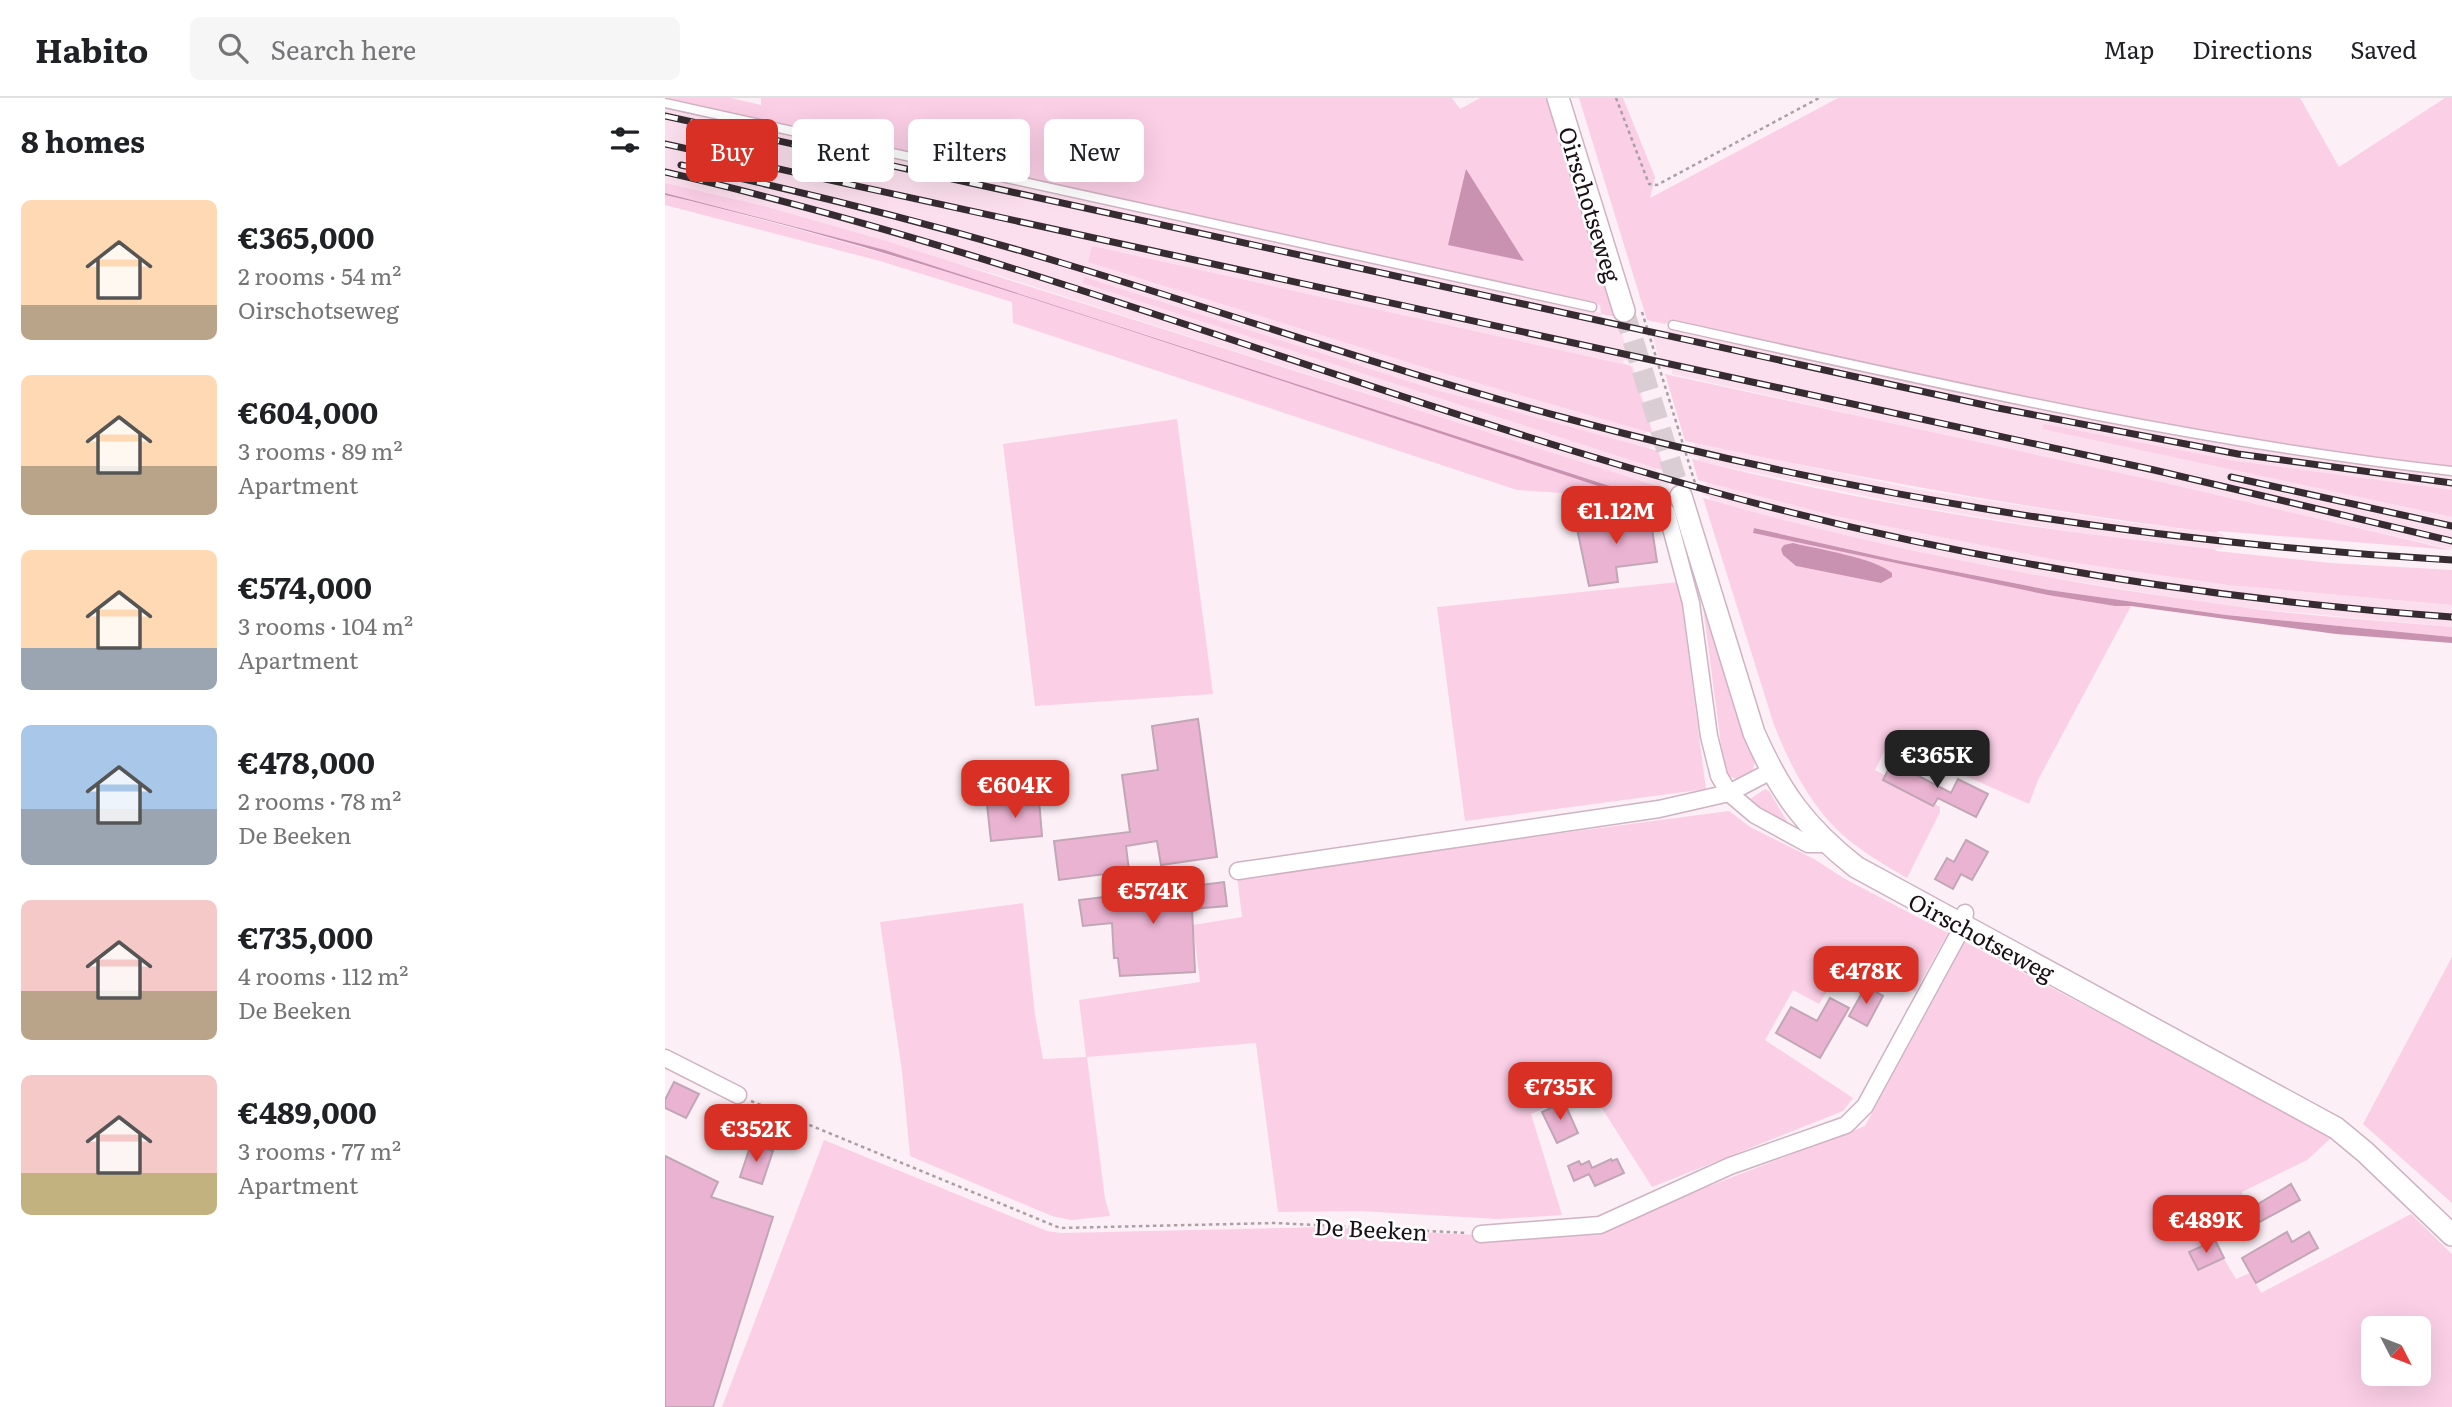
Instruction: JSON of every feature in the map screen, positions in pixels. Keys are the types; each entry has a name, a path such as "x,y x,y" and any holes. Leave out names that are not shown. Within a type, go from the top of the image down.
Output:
{"street":[{"name":"Oirschotseweg","path":"1558,98 1632,311"},
{"name":"Oirschotseweg","path":"1689,493 1754,733 1771,771 1794,808 1827,844 1856,867 1964,920 2336,1128 2452,1235"},
{"path":"1649,504 1656,504 1664,509 1680,555 1691,603 1719,776 1729,793 1755,815 1808,844 1827,844"},
{"path":"1238,871 1658,809 1729,793 1771,771"},
{"path":"1481,1234 1600,1225 1730,1167 1846,1125 1865,1106 1964,920"},
{"path":"665,1058 738,1095"}],"lane":[{"path":"665,103 1592,307"},
{"path":"1673,325 2108,419 2240,442 2452,471"}],"path":[{"path":"1616,98 1649,184 1657,185 1819,98"},
{"path":"1632,311 1689,493"},
{"name":"De Beeken","path":"738,1095 1060,1228 1276,1223 1481,1234"}],"shaded area":[{"path":"665,98 731,98 761,105 761,98 1452,98 1460,109 1480,98 1548,98 1616,317 1601,314 1600,305 1030,181 1030,119 908,119 908,154 894,151 894,119 792,119 792,129 778,126 778,119 748,119 665,101"},
{"path":"1579,98 1623,98 1655,177 1650,198 1838,98 2300,98 2339,167 2445,98 2452,98 2452,468 2344,455 2109,417 1670,322 1665,324 1647,320"},
{"path":"665,107 720,119 686,119 686,182 778,182 778,132 792,135 792,182 894,182 894,157 908,160 908,182 1006,182 1601,313 1601,317 1618,321 1630,361 1624,360 1623,363 1633,366 1653,432 1646,432 1645,435 1654,437 1657,447 1650,446 1649,449 1659,453 1665,471 1656,471 1666,474 1669,485 1661,483 1660,486 1622,475 991,273 665,183"},
{"path":"1466,169 1524,261 1448,245"},
{"path":"665,183 767,207 886,241 1670,490 1659,500 1651,500 1651,496 1625,497 1517,490 1013,323 1012,302 880,261 665,205 665,195 907,260 1049,304 885,250 665,193","holes":["1307,388 1631,494 1622,494"]},
{"path":"665,193 885,250 1631,495 992,286 797,228"},
{"path":"1092,246 1631,366 1652,433 1433,370 1088,262"},
{"path":"1084,277 1429,388 1658,451 1665,471 1083,283"},
{"path":"1650,328 1666,331 1667,328 1785,352 2452,473 2452,490 2403,485 2236,461 2044,425 2043,429 2452,517 2452,549 1672,374 1672,370 1662,368"},
{"path":"1665,374 2152,480 2452,550 2217,533 2086,515 1955,494 1685,441"},
{"path":"1177,419 1213,694 1035,706 1003,444"},
{"path":"2044,424 2236,461 2452,490 2452,517 2042,429"},
{"path":"1695,443 1916,489 2119,521 2223,534 2223,547 2221,549 2116,539 1912,506 1698,461 1699,457 1689,455 1685,445 1694,447"},
{"path":"1692,459 1886,502 2083,534 2331,563 2452,570 2452,605 2228,585 2056,560 1835,516 1698,480"},
{"path":"1707,481 1835,516 2056,560 2228,585 2452,605 2452,627 2228,606 1980,566 1831,533 1709,500 1710,497 1702,494 1699,484 1706,486"},
{"path":"1703,498 1832,532 2028,574 2254,609 2452,627 2452,637 2226,615 2049,590 1896,560 1754,528 1753,533 2115,606 2131,606 2038,780 2029,804 1889,742 1875,770 1940,807 1940,812 1907,878 1858,847 1821,812 1787,755 1774,725","holes":["1796,566 1892,573 1892,577 1881,583"]},
{"path":"1754,528 1896,560 2049,590 2226,615 2452,637 2452,643 2336,634 2048,595 1753,533"},
{"path":"1793,543 1873,563 1892,573 1892,577 1881,583 1796,566 1783,555 1781,549 1784,545"},
{"path":"1679,582 1706,789 1465,821 1437,607"},
{"path":"1703,607 1756,760 1752,771 1737,779 1725,775"},
{"path":"1765,789 1769,791 1792,830 1746,802"},
{"path":"1729,811 1750,827 1948,933 1915,992 1851,954 1819,1004 1793,990 1765,1040 1853,1098 1843,1111 1652,1187 1589,1088 1531,1114 1562,1215 1498,1219 1360,1211 1278,1212 1256,1043 1087,1057 1105,1199 1110,1216 1071,1220 1052,1216 910,1156 902,1071 880,922 1023,903 1035,1015 1043,1059 1086,1057 1079,1000 1200,982 1193,925 1242,917 1237,876"},
{"path":"1965,942 2331,1138 2307,1160 2242,1192 2248,1215 2213,1232 2215,1239 2188,1251 2197,1271 2224,1259 2236,1279 2250,1273 2261,1293 2411,1214 2452,1254 2452,1407 722,1407 824,1140 1047,1231 1061,1233 1325,1227 1475,1235 1510,1241 1605,1231 1704,1188 1865,1126"},
{"path":"2452,957 2452,1203 2363,1124"}],"building":[{"path":"1650,515 1657,562 1616,567 1618,582 1589,586 1576,524"},
{"path":"1198,719 1217,857 1161,865 1157,841 1126,846 1129,871 1059,880 1054,841 1130,832 1122,775 1158,770 1152,726"},
{"path":"1892,762 1951,793 1958,779 1988,794 1976,817 1938,798 1933,806 1883,780"},
{"path":"1039,800 1042,836 991,841 987,805"},
{"path":"1966,840 1988,852 1972,880 1961,874 1953,889 1935,879 1947,858 1954,862"},
{"path":"1224,882 1227,906 1192,909 1195,972 1120,976 1118,958 1114,958 1112,923 1083,926 1079,900"},
{"path":"1866,986 1883,996 1867,1026 1849,1016"},
{"path":"1830,998 1849,1008 1820,1058 1776,1033 1791,1007 1817,1021"},
{"path":"674,1082 699,1094 686,1118 665,1108 665,1100"},
{"path":"1564,1102 1578,1133 1557,1143 1542,1112"},
{"path":"751,1144 773,1151 762,1184 740,1177"},
{"path":"665,1156 718,1182 711,1197 773,1217 713,1407 665,1407"},
{"path":"1617,1159 1624,1173 1595,1186 1589,1174 1574,1181 1568,1166 1579,1161 1581,1165 1589,1161 1592,1168"},
{"path":"2291,1184 2300,1200 2256,1224 2248,1210"},
{"path":"2287,1232 2292,1242 2309,1232 2318,1248 2256,1283 2242,1258"},
{"path":"2215,1240 2224,1258 2198,1270 2189,1252"}],"tunnel":[{"path":"1624,311 1681,496"}],"railway":[{"path":"665,116 1998,408 2238,454 2452,483"},
{"path":"665,144 2154,470 2452,541"},
{"path":"681,165 825,198 967,236 1125,282 1505,401 1677,447 1786,472 2006,512 2117,528 2228,542 2452,560"},
{"path":"665,172 797,205 927,242 1573,451 1795,514 1981,555 2074,572 2262,599 2452,617"},
{"path":"2231,477 2452,526"}]}
